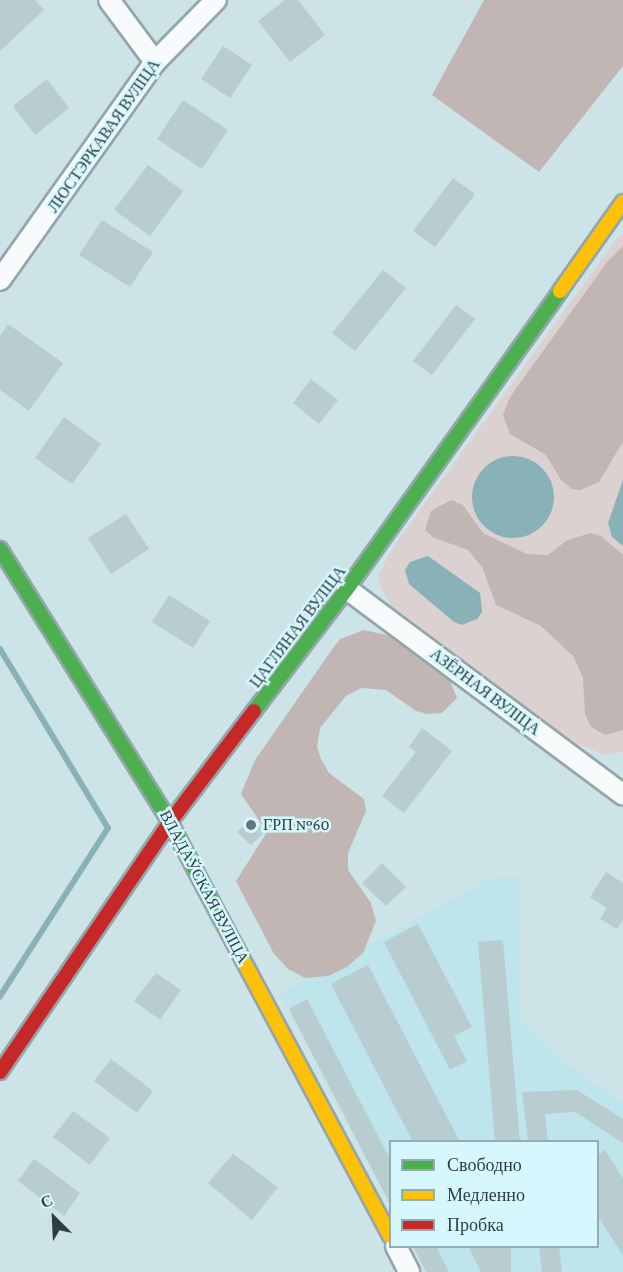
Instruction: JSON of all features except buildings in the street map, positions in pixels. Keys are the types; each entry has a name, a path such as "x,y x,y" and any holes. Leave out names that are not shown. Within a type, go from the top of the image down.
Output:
{"street":[{"path":"109,0 155,62"},
{"name":"ЛЮСТЭРКАВАЯ ВУЛІЦА","path":"0,280 155,62 216,0"},
{"name":"ЦАГЛЯНАЯ ВУЛІЦА","path":"0,1072 170,822 347,589 623,202"},
{"name":"ВЛАДАЎСКАЯ ВУЛІЦА","path":"0,549 170,822 389,1234"},
{"name":"АЗЁРНАЯ ВУЛІЦА","path":"347,589 623,795"},
{"path":"397,1248 409,1272"}],"shaded area":[{"path":"484,0 623,0 623,66 539,172 432,95"},
{"path":"623,235 623,752 605,755 572,742 391,605 380,587 379,574 392,549 617,238"},
{"path":"623,246 623,442 599,482 580,490 572,489 561,480 546,455 510,434 503,415 510,397 607,262"},
{"path":"505,456 521,456 536,463 547,474 554,489 551,513 542,526 521,538 505,538 490,531 479,520 472,505 472,489 479,474 490,463"},
{"path":"623,480 623,546 612,537 608,523"},
{"path":"451,500 463,505 483,533 527,554 548,555 566,541 590,533 601,536 623,555 623,730 605,735 591,727 585,714 583,678 573,656 541,626 496,605 482,567 468,550 434,538 425,530 431,511"},
{"path":"428,556 480,593 482,612 477,619 462,625 454,622 409,584 405,570 410,562"},
{"path":"364,630 395,637 450,681 457,698 442,713 427,714 416,711 386,690 361,688 346,696 320,728 317,747 329,773 364,799 366,811 348,853 348,870 371,903 376,921 363,953 347,967 328,976 305,978 288,969 274,954 236,881 267,832 241,794 255,760 340,639"},
{"path":"518,876 520,1017 562,1061 623,1103 623,1272 426,1272 414,1248 599,1248 599,1140 389,1140 389,1202 280,994 490,879"}],"waterway":[{"path":"0,649 108,828 0,996"}],"traffic: fast":[{"path":"254,711 347,589 560,291"},
{"path":"0,549 170,822 221,919"}],"traffic: slow":[{"path":"560,291 623,202"},
{"path":"221,919 389,1234"}],"traffic: jam":[{"path":"0,1072 170,822 254,711"}],"place":[{"name":"ГРП №60","path":"251,825"}]}
